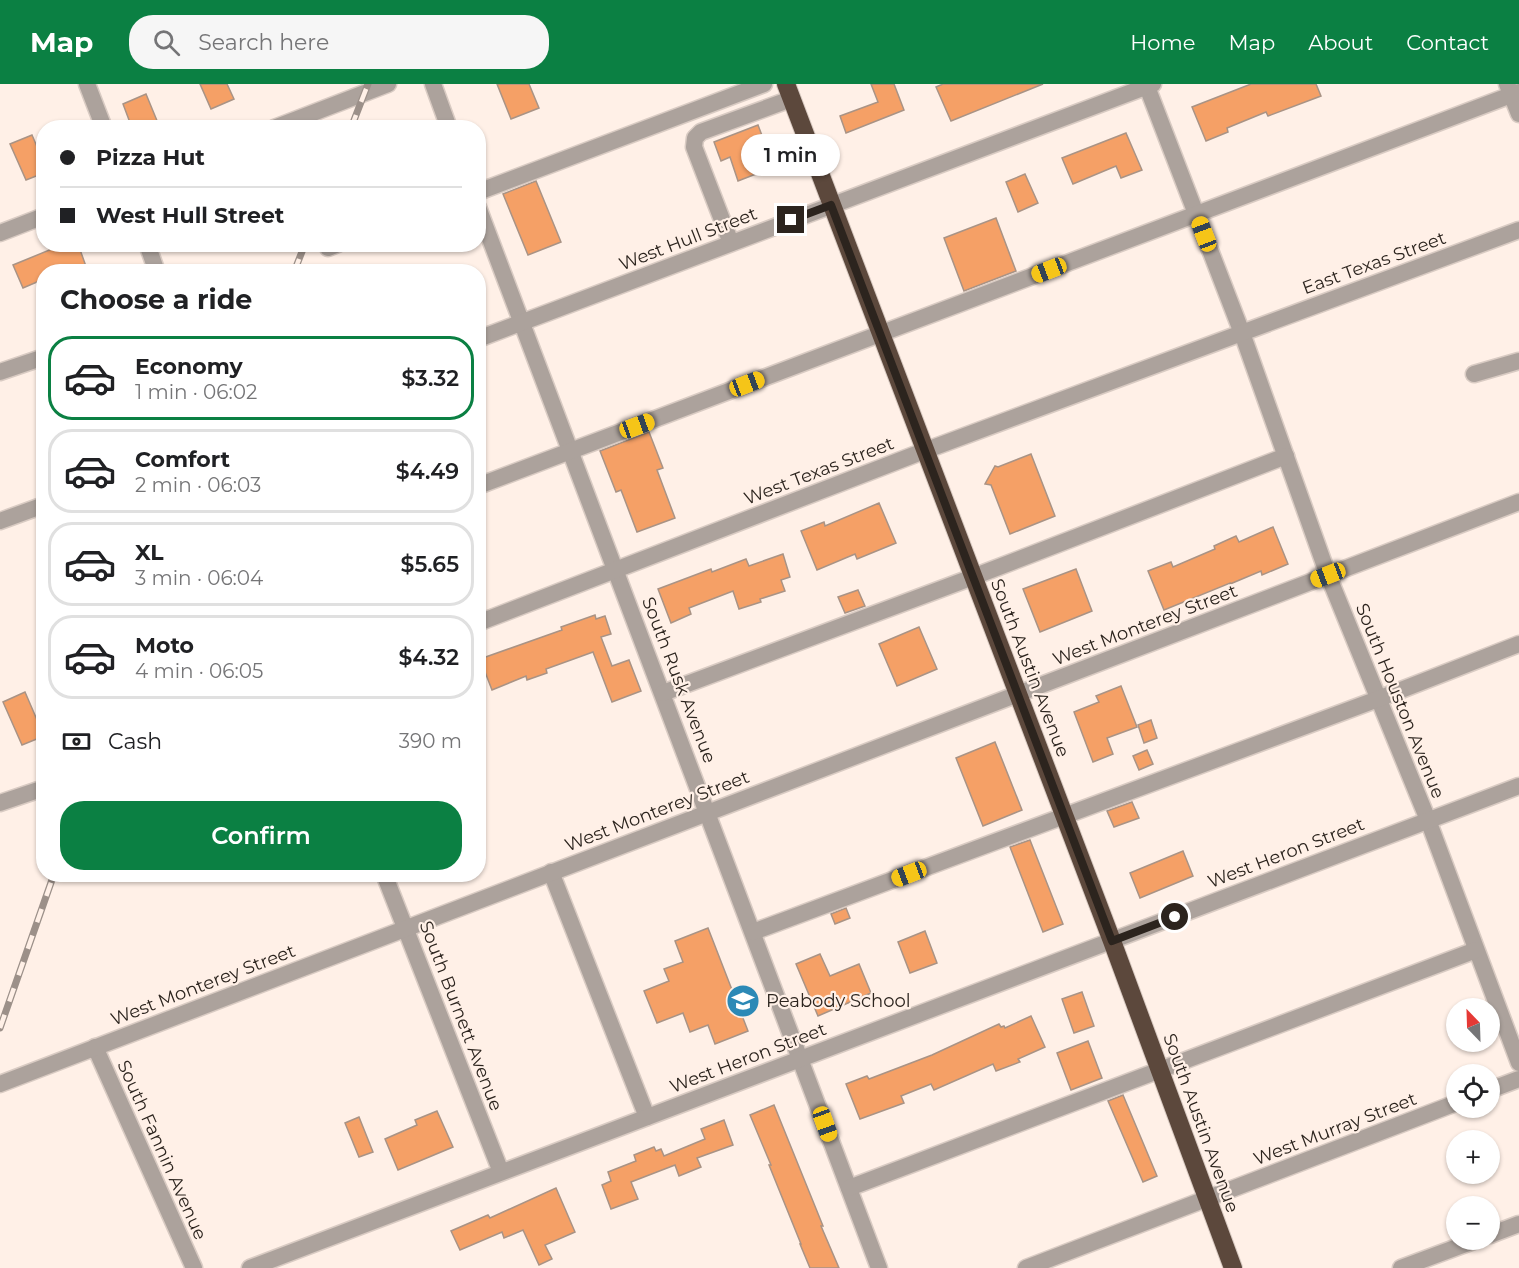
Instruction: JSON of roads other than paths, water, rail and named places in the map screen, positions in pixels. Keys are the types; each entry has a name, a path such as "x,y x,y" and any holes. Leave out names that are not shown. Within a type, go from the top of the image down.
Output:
{"highway":[{"name":"South Austin Avenue","path":"788,92 1112,941 1233,1268"}],"street":[{"path":"87,84 101,120"},
{"path":"295,120 388,84"},
{"path":"433,84 446,120"},
{"path":"486,189 764,84"},
{"name":"West Hull Street","path":"486,336 1149,85"},
{"name":"South Houston Avenue","path":"1149,85 1242,333 1328,575 1428,820 1519,1063"},
{"path":"486,483 1196,214 1512,90 1519,114"},
{"path":"731,243 694,147 695,138 701,132 788,92"},
{"path":"0,232 36,219"},
{"name":"South Rusk Avenue","path":"486,229 709,813 879,1268"},
{"name":"East Texas Street","path":"1242,333 1519,230"},
{"name":"West Texas Street","path":"486,619 924,450 1242,333"},
{"path":"0,372 36,360"},
{"path":"1474,374 1519,361"},
{"path":"663,693 973,578 1286,456"},
{"name":"West Monterey Street","path":"0,1084 1519,502"},
{"path":"0,521 36,508"},
{"path":"753,932 1378,699 1519,644"},
{"name":"West Heron Street","path":"250,1268 1519,786"},
{"path":"0,802 36,791"},
{"path":"551,872 647,1117"},
{"name":"South Burnett Avenue","path":"387,882 501,1172"},
{"path":"849,1188 1476,950"},
{"name":"South Fannin Avenue","path":"95,1047 194,1268"},
{"path":"1500,1086 1519,1079"},
{"name":"West Murray Street","path":"1026,1268 1446,1107"},
{"path":"1500,1231 1519,1224"},
{"path":"1401,1268 1449,1250"}],"railway":[{"path":"354,120 368,84"},
{"path":"297,264 302,252"},
{"path":"0,1028 51,882"}],"place":[{"name":"Peabody School","path":"743,1001"}]}
